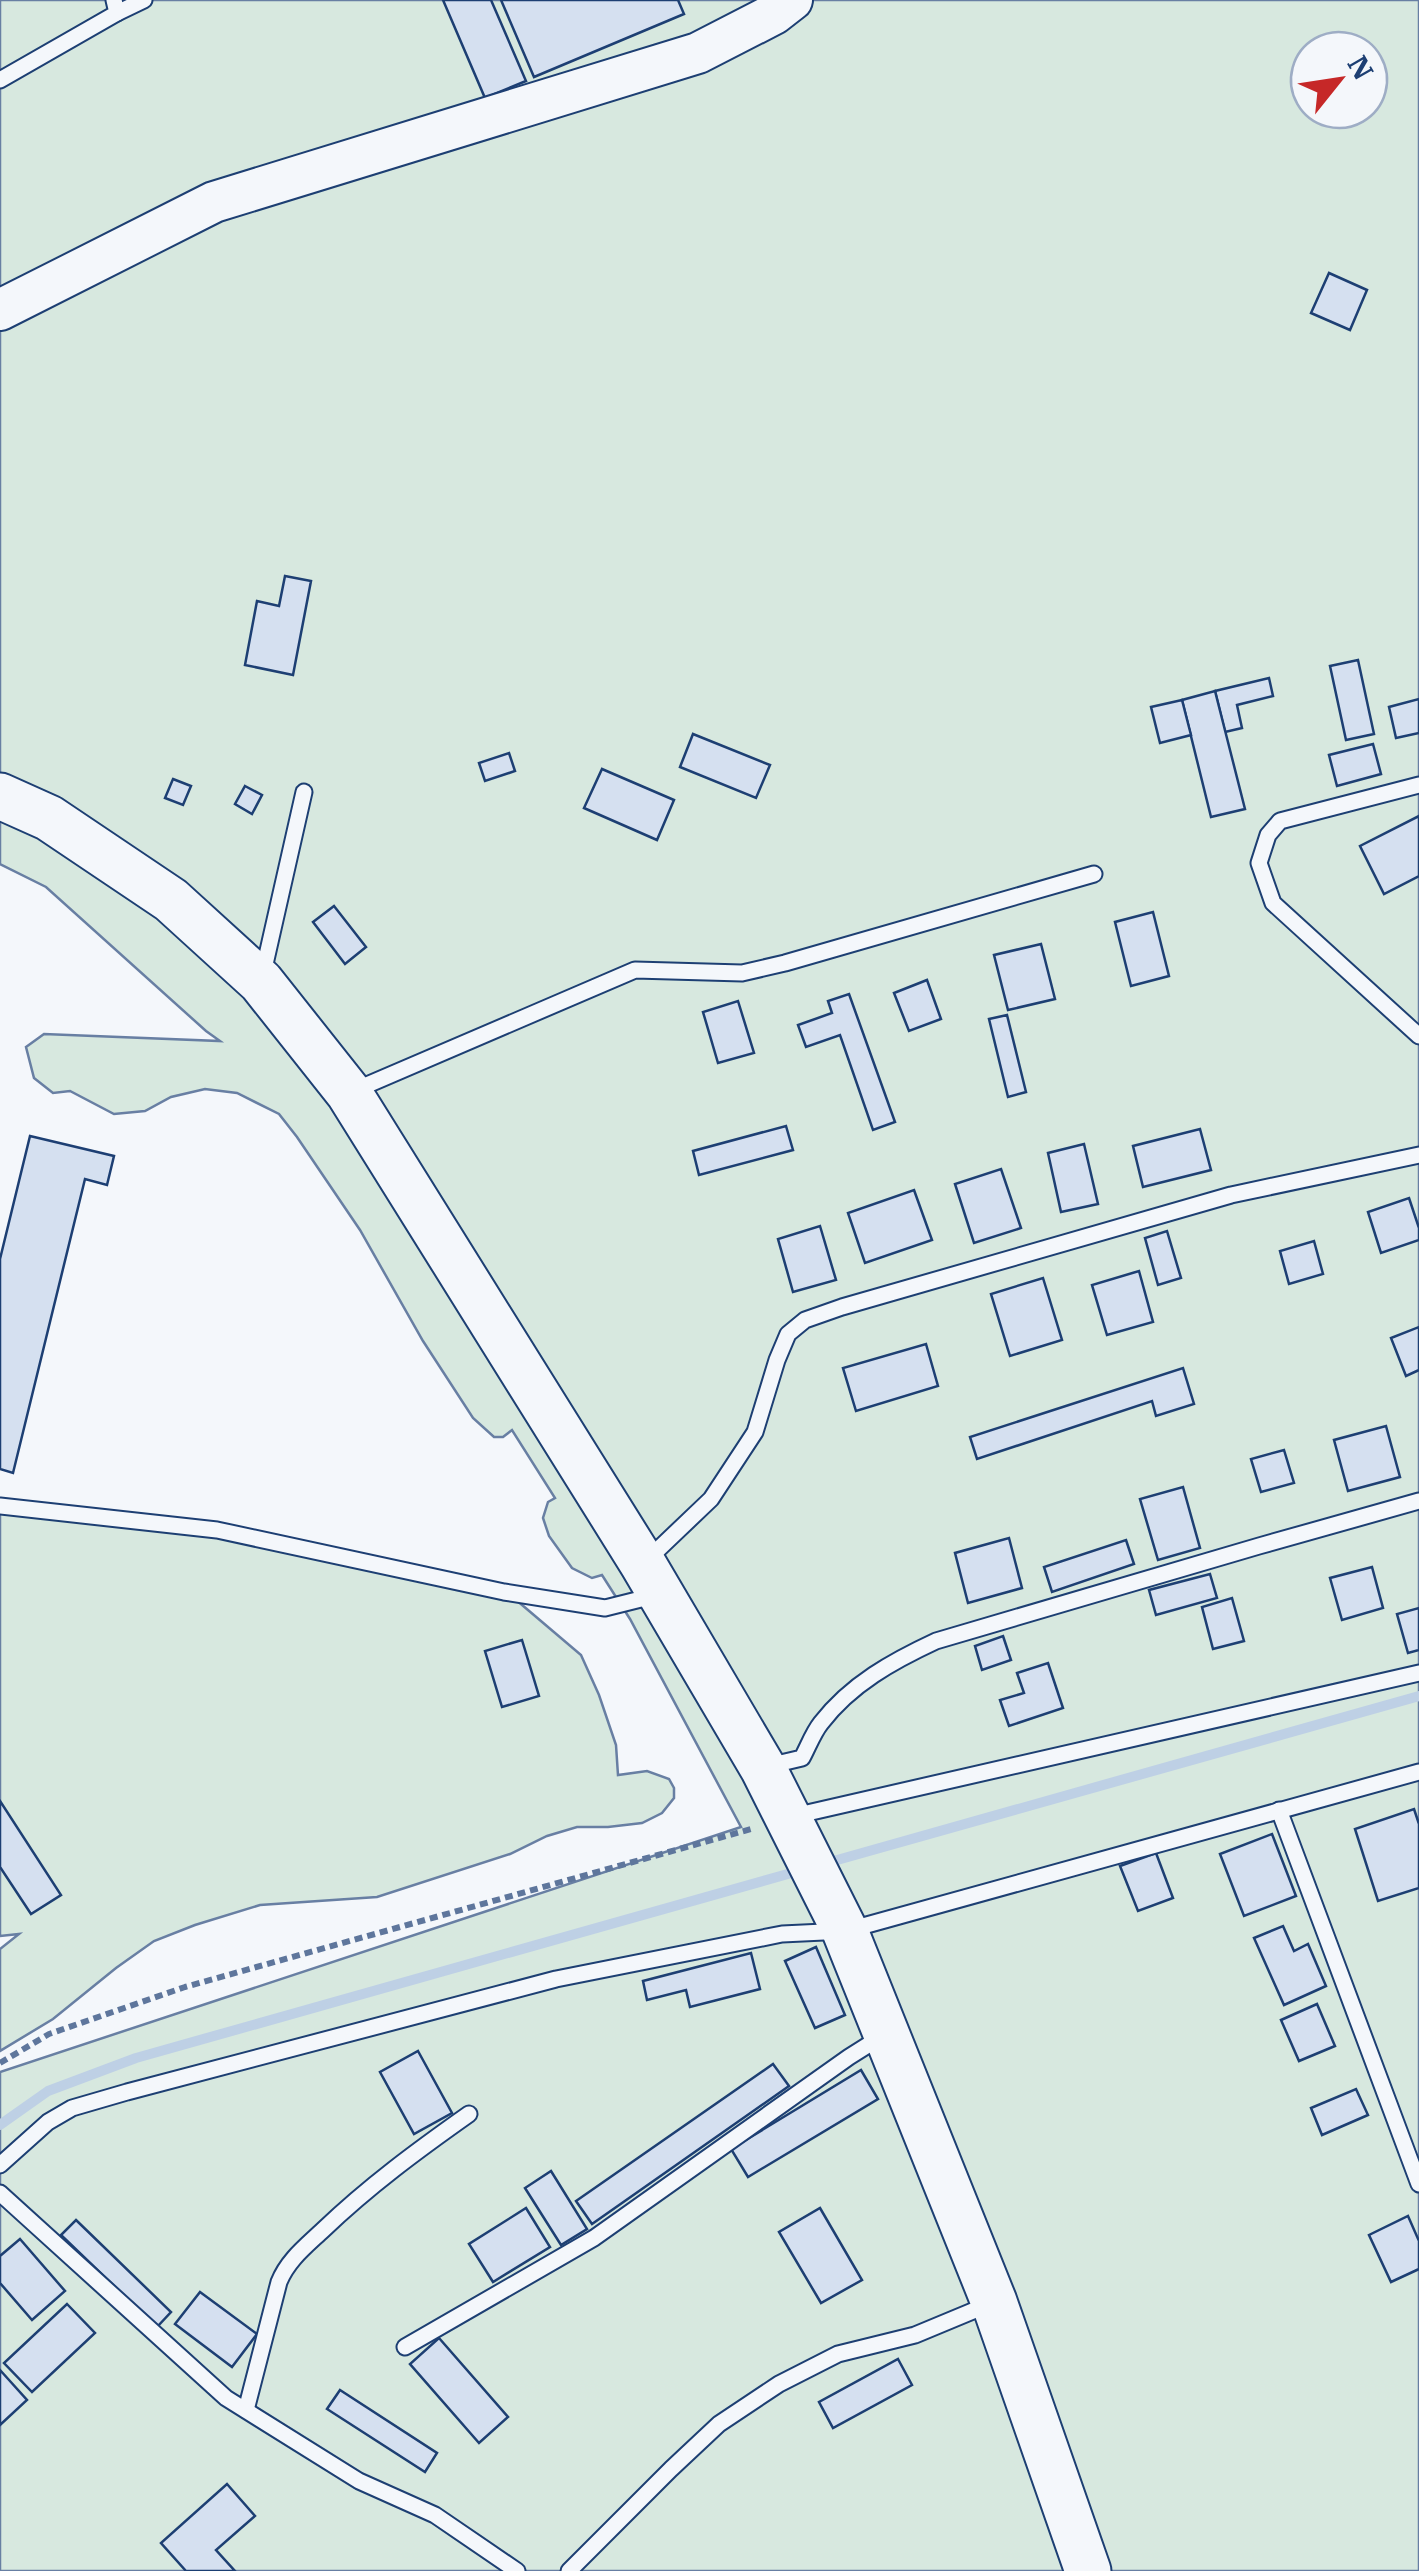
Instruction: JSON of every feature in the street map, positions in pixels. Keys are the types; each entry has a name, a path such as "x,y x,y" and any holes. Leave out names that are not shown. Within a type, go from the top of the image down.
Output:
{"main road":[{"path":"0,796 49,818 171,900 262,982 350,1092 652,1579 763,1768 836,1913 888,2033 994,2302 1088,2571"}],"street":[{"path":"0,310 214,202 698,52 774,14 792,0"}],"lane":[{"path":"0,80 115,6 144,0"},
{"path":"1419,786 1280,821 1268,835 1258,863 1273,903 1419,1036"},
{"path":"262,982 304,792"},
{"path":"350,1092 636,970 742,973 1094,874"},
{"path":"0,1506 217,1530 504,1592 605,1608 652,1579 711,1500 756,1432 788,1334 806,1320 842,1306 1231,1195 1419,1155"},
{"path":"763,1768 802,1758 819,1725 857,1686 892,1662 936,1641 1419,1501"},
{"path":"795,1829 1419,1672"},
{"path":"0,2166 48,2122 72,2108 127,2092 556,1979 782,1934 836,1913 1279,1810 1419,1772"},
{"path":"1279,1810 1419,2184"},
{"path":"405,2347 594,2238 888,2033"},
{"path":"246,2410 286,2264 370,2186 470,2114"},
{"path":"0,2193 226,2398 359,2481 436,2515 517,2571"},
{"path":"569,2571 719,2424 779,2384 838,2354 914,2335 994,2302"}],"path":[{"path":"0,2063 48,2034 185,1987 795,1829"}],"shaded area":[{"path":"0,0 1419,0 1419,2571 0,2571 0,2072 741,1827 630,1619 602,1575 592,1578 572,1568 549,1536 543,1518 548,1502 555,1498 512,1430 503,1437 494,1437 473,1418 423,1341 360,1230 279,1114 237,1093 205,1089 171,1097 145,1111 114,1114 70,1091 53,1093 34,1078 26,1047 44,1034 220,1041 46,887 0,864"},
{"path":"0,1513 166,1525 515,1599 581,1655 616,1745 618,1775 647,1771 669,1779 674,1798 662,1813 642,1823 577,1827 510,1854 377,1897 260,1905 195,1925 154,1941 53,2019 0,2051 0,1949 19,1934 0,1936"}],"building":[{"path":"443,0 491,0 526,81 485,98"},
{"path":"501,0 678,0 684,14 534,77"},
{"path":"1329,273 1367,290 1350,330 1311,313"},
{"path":"285,576 311,581 293,675 245,665 257,601 279,606"},
{"path":"1358,660 1374,734 1346,740 1330,666"},
{"path":"1269,678 1273,696 1237,705 1242,728 1225,732 1215,691"},
{"path":"1215,691 1245,809 1211,817 1182,700"},
{"path":"1419,699 1419,733 1396,738 1389,707"},
{"path":"1182,700 1191,735 1160,743 1151,707"},
{"path":"693,734 770,765 756,798 680,767"},
{"path":"1373,744 1381,774 1337,786 1329,755"},
{"path":"509,753 515,771 485,781 479,763"},
{"path":"602,769 674,800 657,840 584,808"},
{"path":"173,779 191,786 183,805 165,798"},
{"path":"245,786 262,795 252,814 235,804"},
{"path":"1419,816 1419,876 1384,894 1360,846"},
{"path":"334,906 366,947 345,964 313,922"},
{"path":"1153,912 1169,976 1131,986 1115,922"},
{"path":"1041,944 1055,999 1008,1010 994,955"},
{"path":"927,980 941,1019 909,1031 894,993"},
{"path":"849,994 895,1122 873,1130 840,1035 806,1047 798,1025 832,1013 828,1001"},
{"path":"738,1001 754,1053 718,1063 703,1012"},
{"path":"1007,1015 1026,1092 1008,1097 989,1019"},
{"path":"786,1126 793,1150 699,1175 693,1151"},
{"path":"1200,1129 1211,1170 1143,1187 1133,1146"},
{"path":"30,1136 114,1156 107,1185 85,1179 13,1473 0,1469 0,1259"},
{"path":"1084,1144 1098,1204 1061,1212 1048,1153"},
{"path":"1001,1169 1021,1228 974,1243 955,1184"},
{"path":"914,1190 932,1240 865,1263 848,1213"},
{"path":"1409,1198 1419,1240 1381,1253 1368,1212"},
{"path":"820,1226 836,1280 793,1292 778,1239"},
{"path":"1167,1231 1181,1278 1158,1285 1145,1238"},
{"path":"1314,1241 1323,1274 1289,1284 1280,1251"},
{"path":"1139,1271 1153,1322 1107,1335 1092,1285"},
{"path":"1043,1278 1062,1340 1010,1356 991,1294"},
{"path":"1419,1327 1419,1370 1406,1376 1391,1338"},
{"path":"926,1344 938,1386 856,1411 843,1368"},
{"path":"1183,1368 1194,1404 1156,1416 1152,1401 977,1459 970,1437"},
{"path":"1386,1426 1400,1477 1348,1491 1334,1440"},
{"path":"1284,1450 1294,1483 1261,1492 1251,1459"},
{"path":"1183,1487 1200,1548 1158,1560 1140,1499"},
{"path":"1009,1538 1022,1588 968,1603 955,1553"},
{"path":"1126,1540 1134,1564 1052,1592 1044,1567"},
{"path":"1372,1567 1383,1608 1342,1620 1330,1578"},
{"path":"1210,1574 1217,1598 1156,1615 1149,1590"},
{"path":"1232,1598 1244,1641 1213,1649 1202,1607"},
{"path":"1419,1608 1419,1650 1408,1653 1397,1614"},
{"path":"1003,1636 1011,1660 982,1670 975,1646"},
{"path":"522,1640 539,1696 502,1707 485,1651"},
{"path":"1048,1663 1063,1708 1009,1726 1000,1700 1024,1693 1017,1673"},
{"path":"0,1801 61,1895 31,1914 0,1867"},
{"path":"1414,1809 1419,1824 1419,1888 1378,1901 1355,1829"},
{"path":"1272,1834 1296,1896 1244,1916 1220,1854"},
{"path":"1156,1853 1173,1898 1138,1911 1120,1866"},
{"path":"1283,1926 1294,1951 1308,1944 1326,1986 1284,2005 1254,1938"},
{"path":"816,1947 845,2015 815,2028 785,1961"},
{"path":"751,1953 760,1989 690,2007 686,1990 647,2000 643,1981"},
{"path":"1317,2004 1335,2046 1299,2061 1281,2020"},
{"path":"418,2051 452,2113 414,2134 380,2072"},
{"path":"773,2064 789,2086 592,2224 576,2201"},
{"path":"861,2070 878,2099 748,2177 731,2149"},
{"path":"1356,2089 1368,2115 1322,2135 1311,2108"},
{"path":"551,2171 587,2229 561,2245 525,2188"},
{"path":"526,2208 550,2247 493,2282 469,2244"},
{"path":"820,2208 862,2280 821,2303 779,2232"},
{"path":"1408,2216 1419,2241 1419,2269 1391,2282 1369,2235"},
{"path":"76,2220 171,2312 157,2327 61,2235"},
{"path":"20,2239 65,2291 32,2320 0,2283 0,2256"},
{"path":"200,2292 257,2334 232,2367 175,2324"},
{"path":"67,2304 95,2333 32,2392 4,2363"},
{"path":"439,2338 508,2417 479,2443 410,2364"},
{"path":"898,2359 912,2385 833,2428 819,2402"},
{"path":"0,2370 27,2400 0,2425"},
{"path":"340,2390 437,2453 425,2472 327,2409"},
{"path":"227,2484 255,2516 216,2550 235,2571 186,2571 161,2543"}],"waterway":[{"path":"823,1864 1419,1696"},
{"path":"0,2125 48,2091 136,2058 802,1870"}]}
